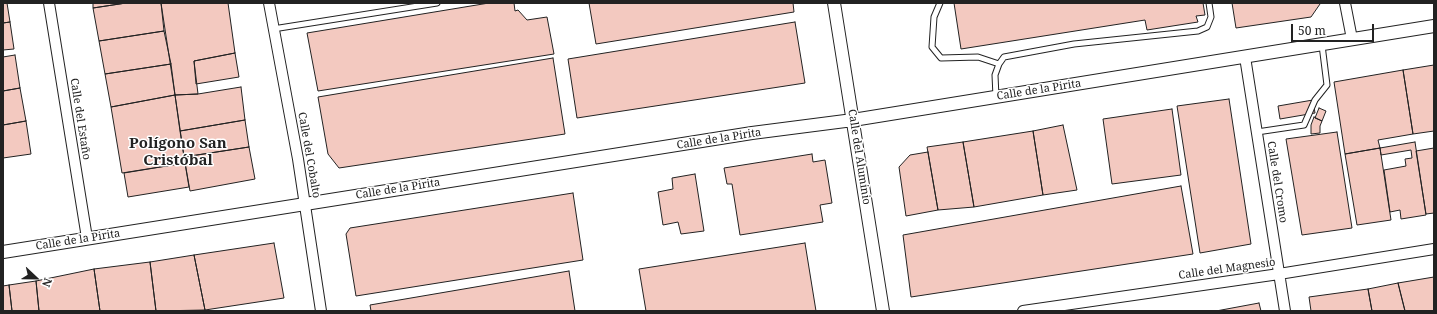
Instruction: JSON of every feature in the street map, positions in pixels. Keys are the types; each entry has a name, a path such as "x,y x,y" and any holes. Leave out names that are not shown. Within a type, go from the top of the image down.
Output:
{"street":[{"name":"Calle del Estaño","path":"49,3 87,238"},
{"name":"Calle del Cobalto","path":"269,3 305,204 321,311"},
{"name":"Calle del Aluminio","path":"834,3 883,311"},
{"path":"1345,3 1352,39"},
{"name":"Calle de la Pirita","path":"3,252 745,134 853,120 1434,26"},
{"name":"Calle del Cromo","path":"1245,57 1285,311"},
{"name":"Calle del Magnesio","path":"1023,311 1279,274 1434,249"}],"lane":[{"path":"273,29 437,3"},
{"path":"940,3 934,17 932,47 941,58 978,57 999,64"},
{"path":"996,97 995,75 999,64 1004,57 1074,44 1198,31 1206,27 1211,17 1209,3"},
{"path":"1257,132 1304,125 1315,100 1327,85 1322,44"}],"building":[{"path":"3,3 7,3 10,22 3,23"},
{"path":"93,3 126,3 93,8"},
{"path":"126,3 161,3 164,31 99,41 93,8"},
{"path":"161,3 228,3 235,53 194,61 198,94 175,95"},
{"path":"489,3 514,3 515,11 518,10 527,20 547,17 554,54 318,91 307,33"},
{"path":"589,3 793,3 794,12 596,44"},
{"path":"954,3 1203,3 1205,15 1196,16 1198,22 1147,30 1145,20 961,49"},
{"path":"1232,3 1320,4 1311,17 1236,28"},
{"path":"10,22 14,49 3,50 3,23"},
{"path":"795,22 805,83 577,118 568,59"},
{"path":"164,31 171,64 105,74 99,41"},
{"path":"235,53 239,77 196,84 194,61"},
{"path":"15,55 20,88 3,91 3,57"},
{"path":"553,58 565,134 339,168 328,154 318,97"},
{"path":"171,64 175,95 111,107 105,74"},
{"path":"1434,65 1434,131 1413,134 1403,70"},
{"path":"1403,70 1413,134 1378,140 1380,148 1345,154 1334,82"},
{"path":"241,87 245,120 180,131 175,95 198,94"},
{"path":"20,88 26,121 3,125 3,91"},
{"path":"175,95 185,163 122,173 111,107"},
{"path":"1229,99 1251,244 1200,253 1177,106"},
{"path":"1313,100 1315,113 1280,119 1278,106"},
{"path":"1319,108 1326,111 1322,121 1315,118"},
{"path":"1172,109 1181,175 1112,184 1103,119"},
{"path":"1314,117 1322,121 1320,133 1311,134 1311,125"},
{"path":"245,120 249,147 184,157 180,131"},
{"path":"26,121 31,154 3,158 3,125"},
{"path":"1063,125 1077,190 1043,195 1033,131"},
{"path":"1033,131 1043,195 974,207 963,142"},
{"path":"1337,132 1352,228 1302,235 1286,139"},
{"path":"963,142 974,207 938,210 927,147"},
{"path":"1415,142 1426,215 1401,219 1400,210 1390,212 1384,170 1406,166 1405,159 1412,158 1411,150 1381,155 1380,148"},
{"path":"249,147 255,179 190,191 184,157"},
{"path":"1380,148 1391,220 1357,225 1345,154"},
{"path":"1434,148 1434,213 1426,214 1416,151"},
{"path":"928,152 938,210 906,216 899,167 910,155"},
{"path":"812,154 813,162 825,160 832,203 820,205 823,222 740,235 732,184 727,184 724,168"},
{"path":"185,163 189,187 128,197 124,173"},
{"path":"695,174 704,231 681,234 678,222 663,225 658,192 673,189 672,178"},
{"path":"1181,186 1193,254 911,297 903,235"},
{"path":"573,193 583,260 356,296 346,234 350,228"},
{"path":"274,243 284,298 205,310 194,255"},
{"path":"805,243 816,311 646,311 639,269"},
{"path":"194,255 205,310 156,311 150,262"},
{"path":"150,262 156,311 100,311 94,269"},
{"path":"94,269 100,311 39,311 36,281"},
{"path":"569,271 575,311 371,311 370,305"},
{"path":"1434,277 1434,311 1405,311 1398,283"},
{"path":"36,281 39,311 12,311 9,285"},
{"path":"1398,283 1405,311 1372,311 1368,289"},
{"path":"9,285 12,311 3,311 3,286"},
{"path":"1368,289 1372,311 1311,311 1309,297"},
{"path":"1259,303 1261,311 1216,311"}],"district":[{"name":"Polígono San Cristóbal","path":"178,152"}]}
